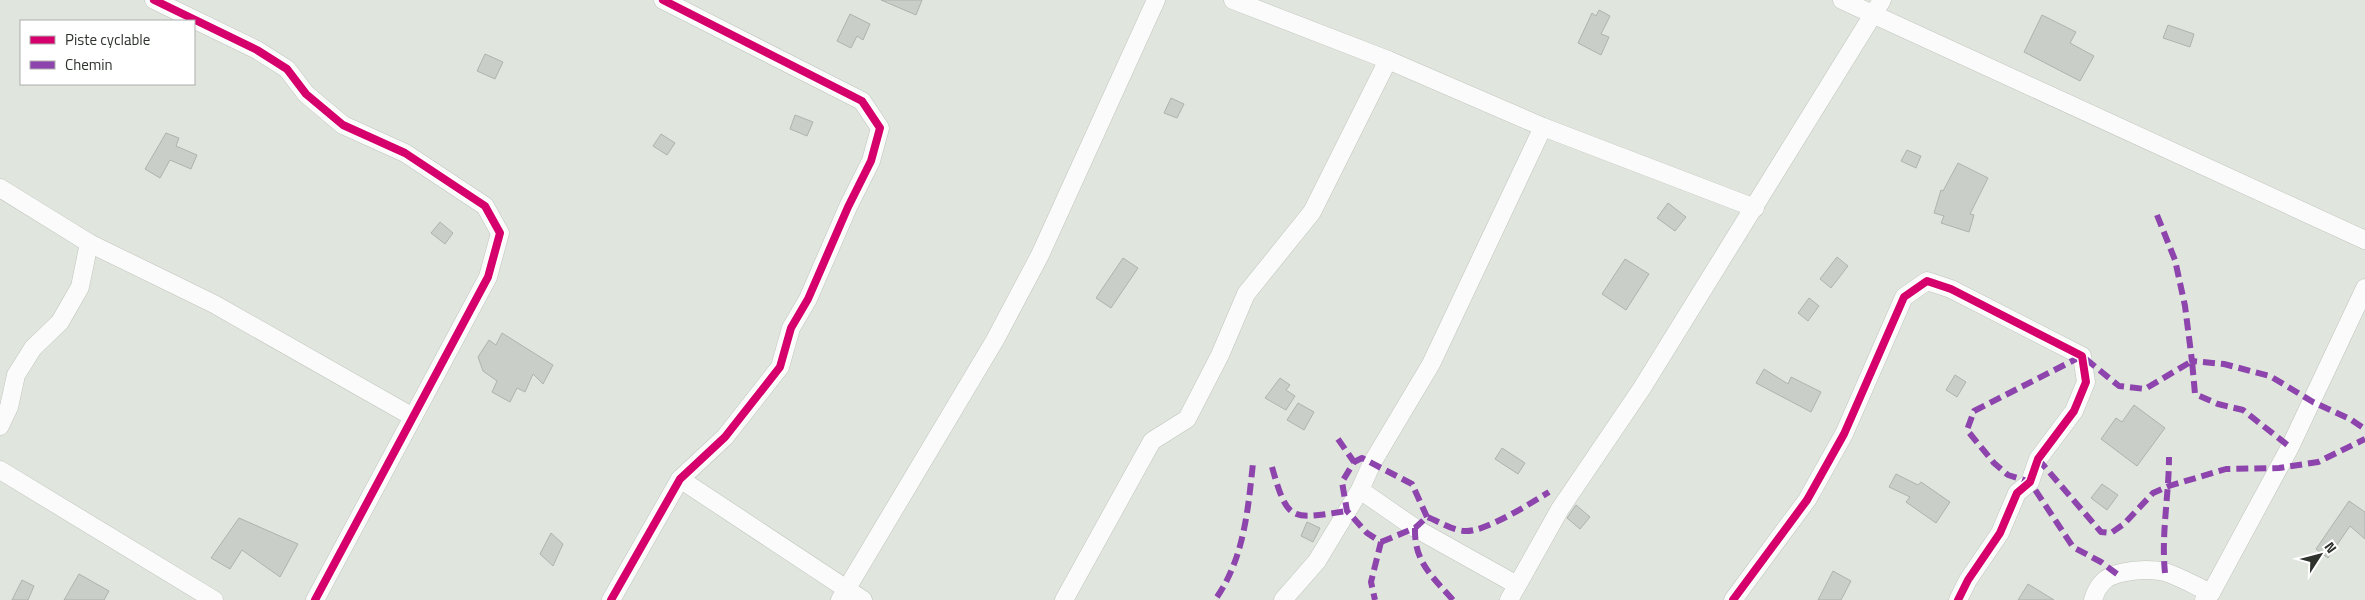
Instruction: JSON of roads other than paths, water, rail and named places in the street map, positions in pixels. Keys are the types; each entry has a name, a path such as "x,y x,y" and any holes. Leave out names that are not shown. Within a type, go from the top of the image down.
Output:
{"street":[{"path":"154,0 257,50 287,69 306,94 343,125 404,153 485,206 500,233 488,277 315,600"},
{"path":"611,600 680,479 725,437 780,368 790,328 808,299 848,207 872,161 880,128 862,101 663,0"},
{"path":"843,595 995,340 1040,255 1156,0"},
{"path":"1233,0 1388,60 1543,127 1755,208"},
{"path":"1842,0 1878,8 2365,240"},
{"path":"1360,490 1513,593 1560,509 1642,388 1878,8"},
{"path":"1064,600 1152,441 1188,419 1220,356 1246,294 1312,212 1388,60"},
{"path":"1283,600 1317,561 1360,490 1372,463 1431,364 1543,127"},
{"path":"0,188 88,244 214,304 412,417"},
{"path":"0,426 9,407 16,375 33,348 60,322 80,287 88,244"},
{"path":"1733,600 1807,500 1844,434 1904,297 1928,281 1951,289 2082,356 2086,368 2086,382 2074,410 2038,459 2030,482 2017,493 2000,534 1968,580 1958,600"},
{"path":"2093,600 2099,586 2106,579 2117,574 2152,570 2166,572 2207,596 2290,447 2365,288"},
{"path":"0,470 214,600"},
{"path":"680,479 843,595 863,600"}]}
